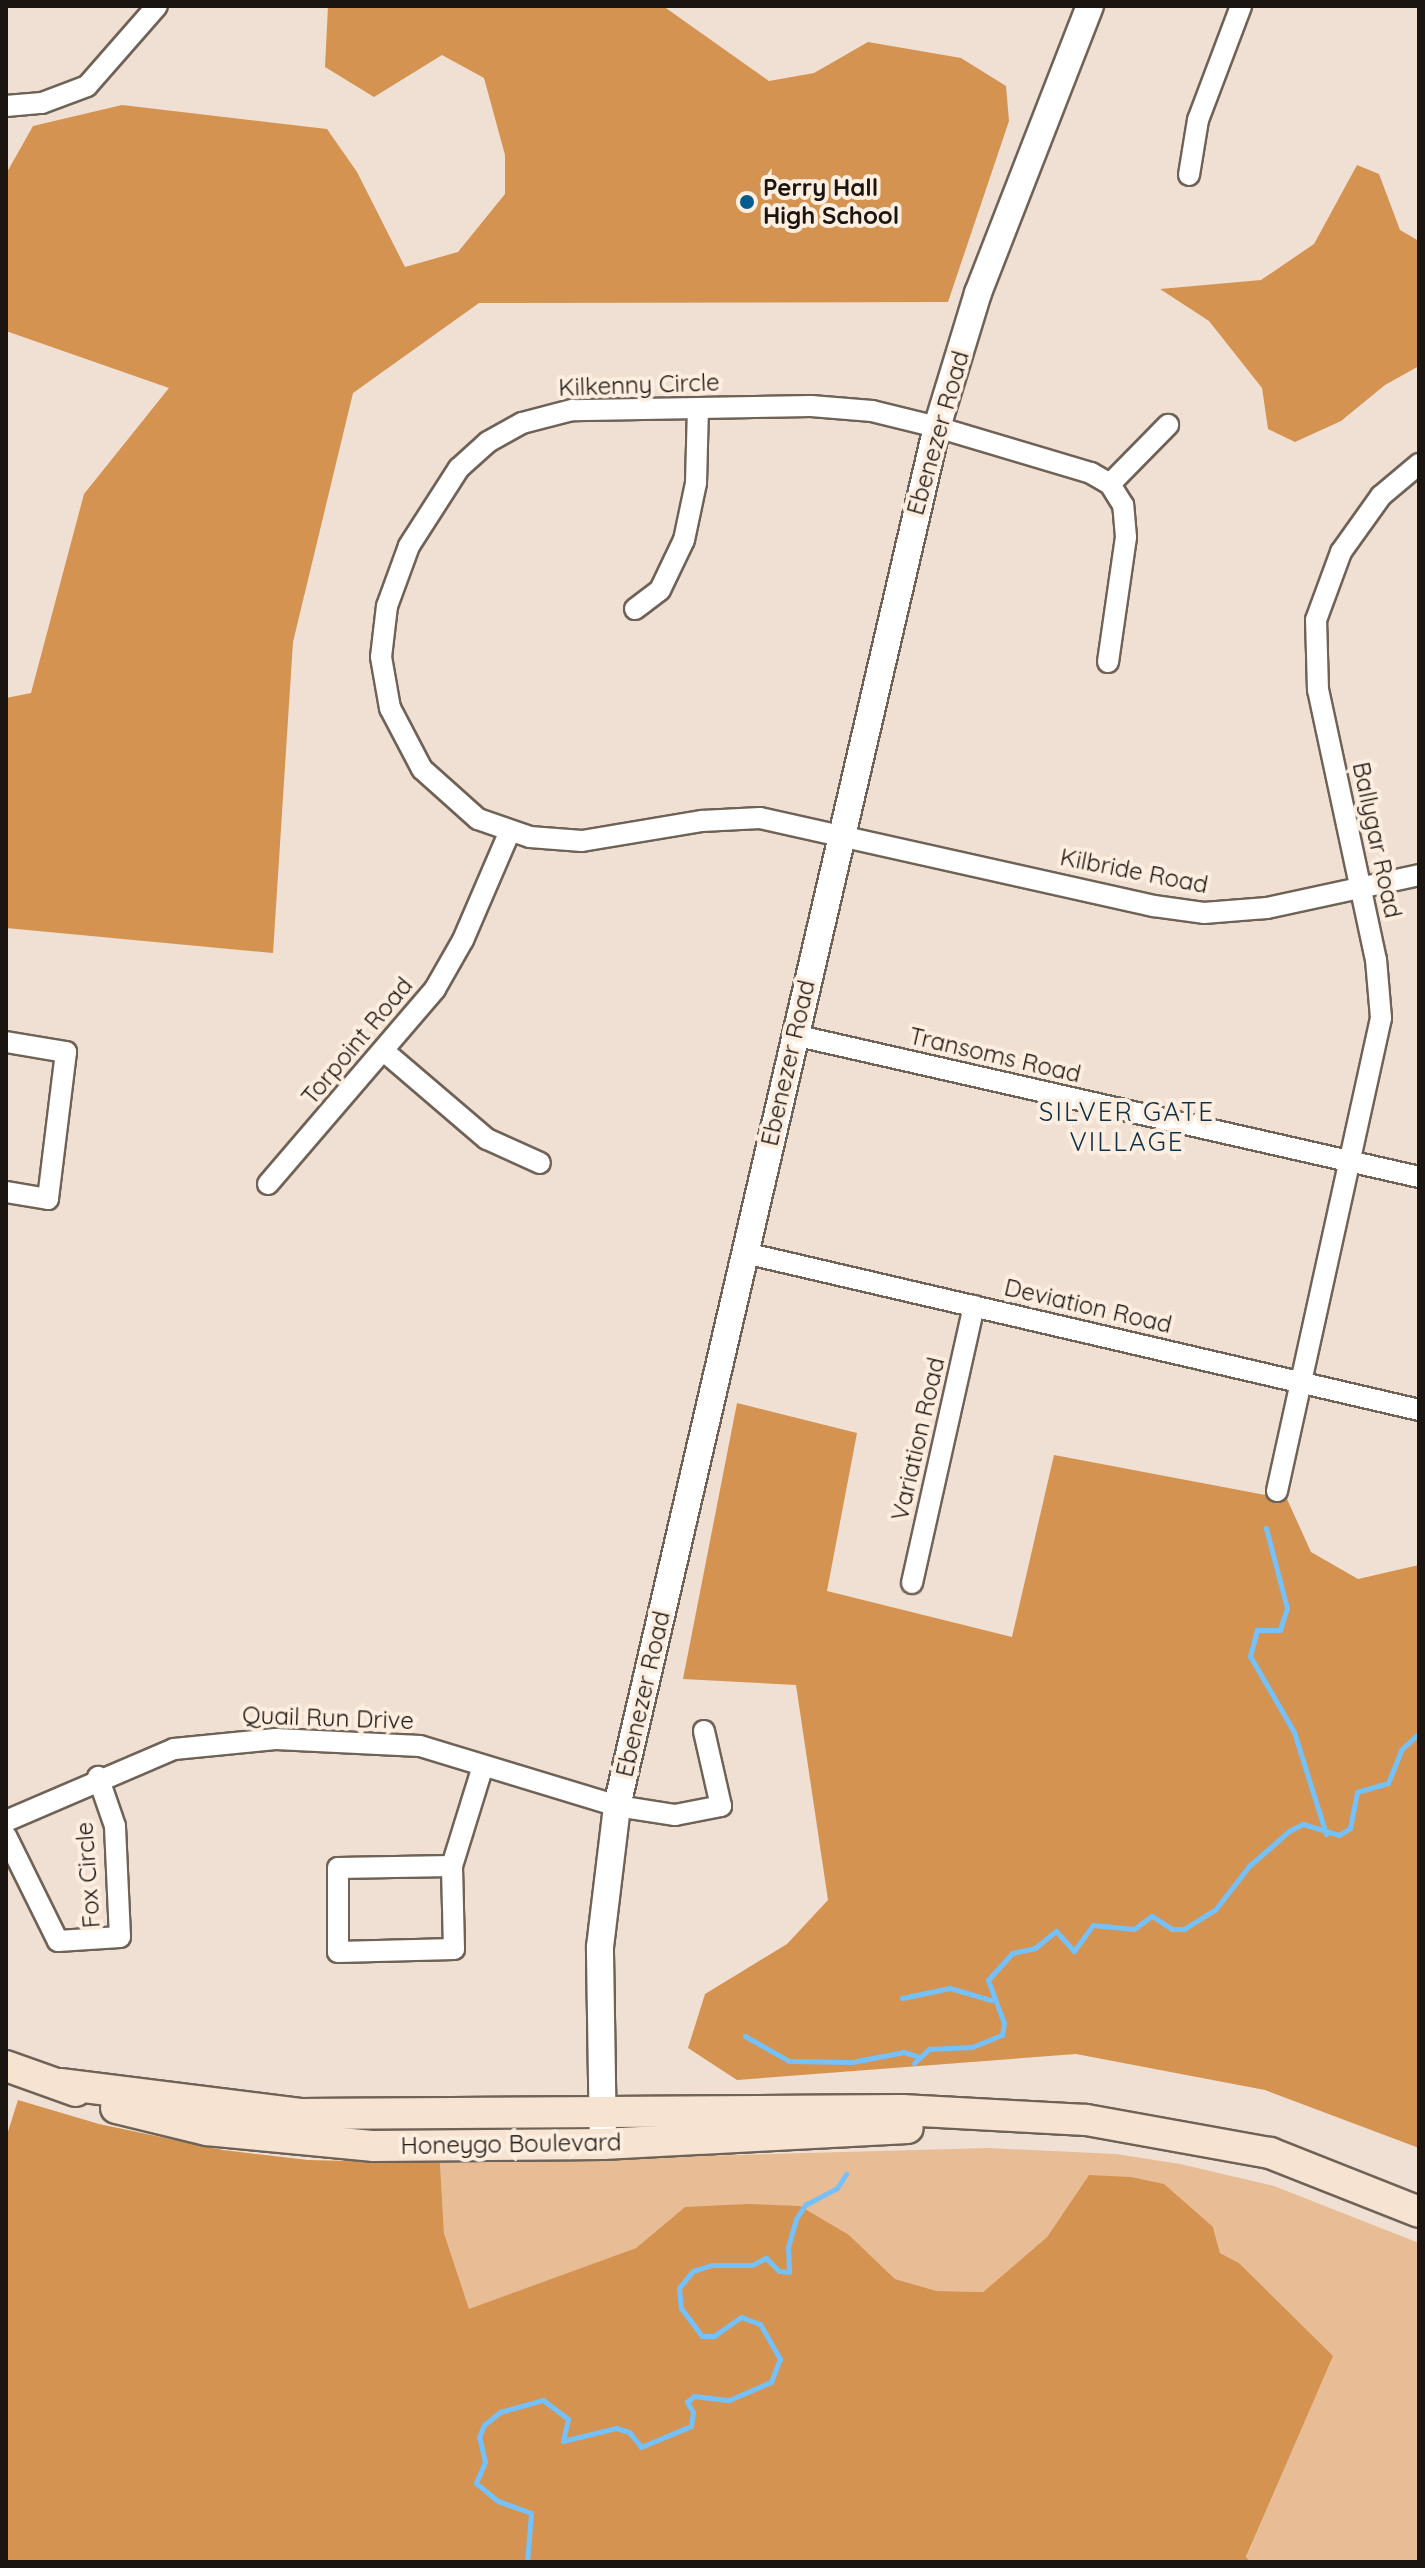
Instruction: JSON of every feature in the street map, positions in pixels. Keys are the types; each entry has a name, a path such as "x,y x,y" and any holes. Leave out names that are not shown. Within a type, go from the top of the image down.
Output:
{"main road":[{"name":"Honeygo Boulevard","path":"6,2066 161,2121 311,2143 603,2144 904,2129 969,2118"},
{"name":"Honeygo Boulevard","path":"60,2084 300,2114 902,2110 969,2118 1086,2120 1211,2139 1270,2153 1419,2212"}],"street":[{"path":"6,106 42,103 87,86 157,6"},
{"name":"Ebenezer Road","path":"603,2144 601,1931 617,1806 840,833 937,427 978,293 1090,6"},
{"path":"1189,175 1198,120 1241,6"},
{"path":"635,609 660,590 684,540 696,483 698,408"},
{"name":"Kilkenny Circle","path":"840,833 760,818 702,821 582,841 509,833 478,819 436,786 405,743 390,708 383,681 382,635 395,578 409,546 459,468 477,449 522,423 572,410 844,408 937,427 1091,473 1110,484"},
{"path":"1108,662 1126,537 1123,505 1110,484 1168,425"},
{"name":"Ballygar Road","path":"1277,1491 1381,1018 1376,960 1318,690 1316,620 1341,552 1381,496 1419,464"},
{"name":"Torpoint Road","path":"268,1184 385,1052 456,953 509,833"},
{"name":"Kilbride Road","path":"840,833 1154,906 1204,913 1267,908 1419,875"},
{"name":"Transoms Road","path":"794,1035 1419,1177"},
{"path":"6,1042 66,1052 48,1199 6,1192"},
{"path":"385,1052 487,1139 540,1163"},
{"name":"Deviation Road","path":"745,1253 1419,1410"},
{"name":"Variation Road","path":"912,1583 974,1306"},
{"name":"Quail Run Drive","path":"6,1821 98,1777 174,1749 233,1740 395,1743 617,1806 675,1815 721,1806 704,1731"},
{"path":"452,1866 338,1868 338,1952 454,1949 452,1866 483,1766"},
{"name":"Fox Circle","path":"6,1836 58,1941 120,1937 115,1826 98,1777"}],"shaded area":[{"path":"328,6 663,6 769,81 814,73 868,42 961,58 1006,86 1009,121 948,302 479,303 353,393 293,642 273,953 6,928 6,698 31,693 84,494 169,388 6,331 6,174 33,126 122,105 327,129 357,172 405,267 458,252 505,194 505,155 484,78 442,55 374,97 325,67"},
{"path":"1357,165 1379,174 1400,230 1419,241 1419,366 1385,385 1341,421 1295,442 1268,429 1262,388 1209,321 1160,289 1261,280 1314,244"},
{"path":"737,1403 857,1433 827,1591 1012,1637 1054,1455 1287,1499 1311,1552 1358,1579 1419,1565 1419,2148 1265,2090 1076,2054 737,2080 688,2048 705,1994 787,1944 828,1900 796,1685 683,1679"},
{"path":"18,2100 99,2124 223,2150 308,2160 440,2163 444,2233 469,2309 636,2248 685,2207 748,2204 800,2206 849,2235 895,2279 937,2291 983,2292 1047,2237 1089,2175 1131,2177 1164,2184 1213,2227 1220,2253 1239,2263 1333,2356 1246,2557 1250,2562 6,2562 6,2138"},
{"path":"988,2148 1116,2154 1180,2164 1274,2186 1419,2243 1419,2562 1250,2562 1246,2558 1332,2356 1239,2263 1220,2253 1213,2227 1089,2175 1047,2237 983,2292 937,2291 895,2279 849,2235 685,2207 636,2248 469,2310 444,2233 440,2163"}],"waterway":[{"path":"1266,1528 1287,1608 1280,1630 1257,1630 1250,1656 1294,1732 1326,1834"},
{"path":"914,2063 929,2049 972,2047 1002,2035 1004,2023 988,1980 1012,1953 1035,1948 1056,1931 1074,1951 1093,1925 1134,1929 1152,1916 1172,1929 1184,1929 1215,1910 1249,1866 1289,1831 1303,1824 1339,1835 1350,1828 1357,1792 1388,1783 1401,1750 1419,1733"},
{"path":"902,1998 950,1988 991,2000"},
{"path":"745,2036 789,2061 852,2062 904,2052 919,2057"},
{"path":"527,2562 531,2513 498,2501 476,2483 485,2462 479,2437 484,2425 500,2412 543,2400 568,2419 563,2441 616,2428 629,2432 641,2447 691,2426 693,2412 687,2402 694,2396 729,2400 771,2382 780,2359 760,2324 741,2317 714,2336 702,2336 681,2308 679,2288 693,2271 711,2265 752,2265 766,2258 779,2271 789,2272 788,2247 796,2219 805,2205 837,2188 846,2174"}],"place":[{"name":"Perry Hall High School","path":"747,202"}],"district":[{"name":"SILVER GATE VILLAGE","path":"1127,1127"}]}
